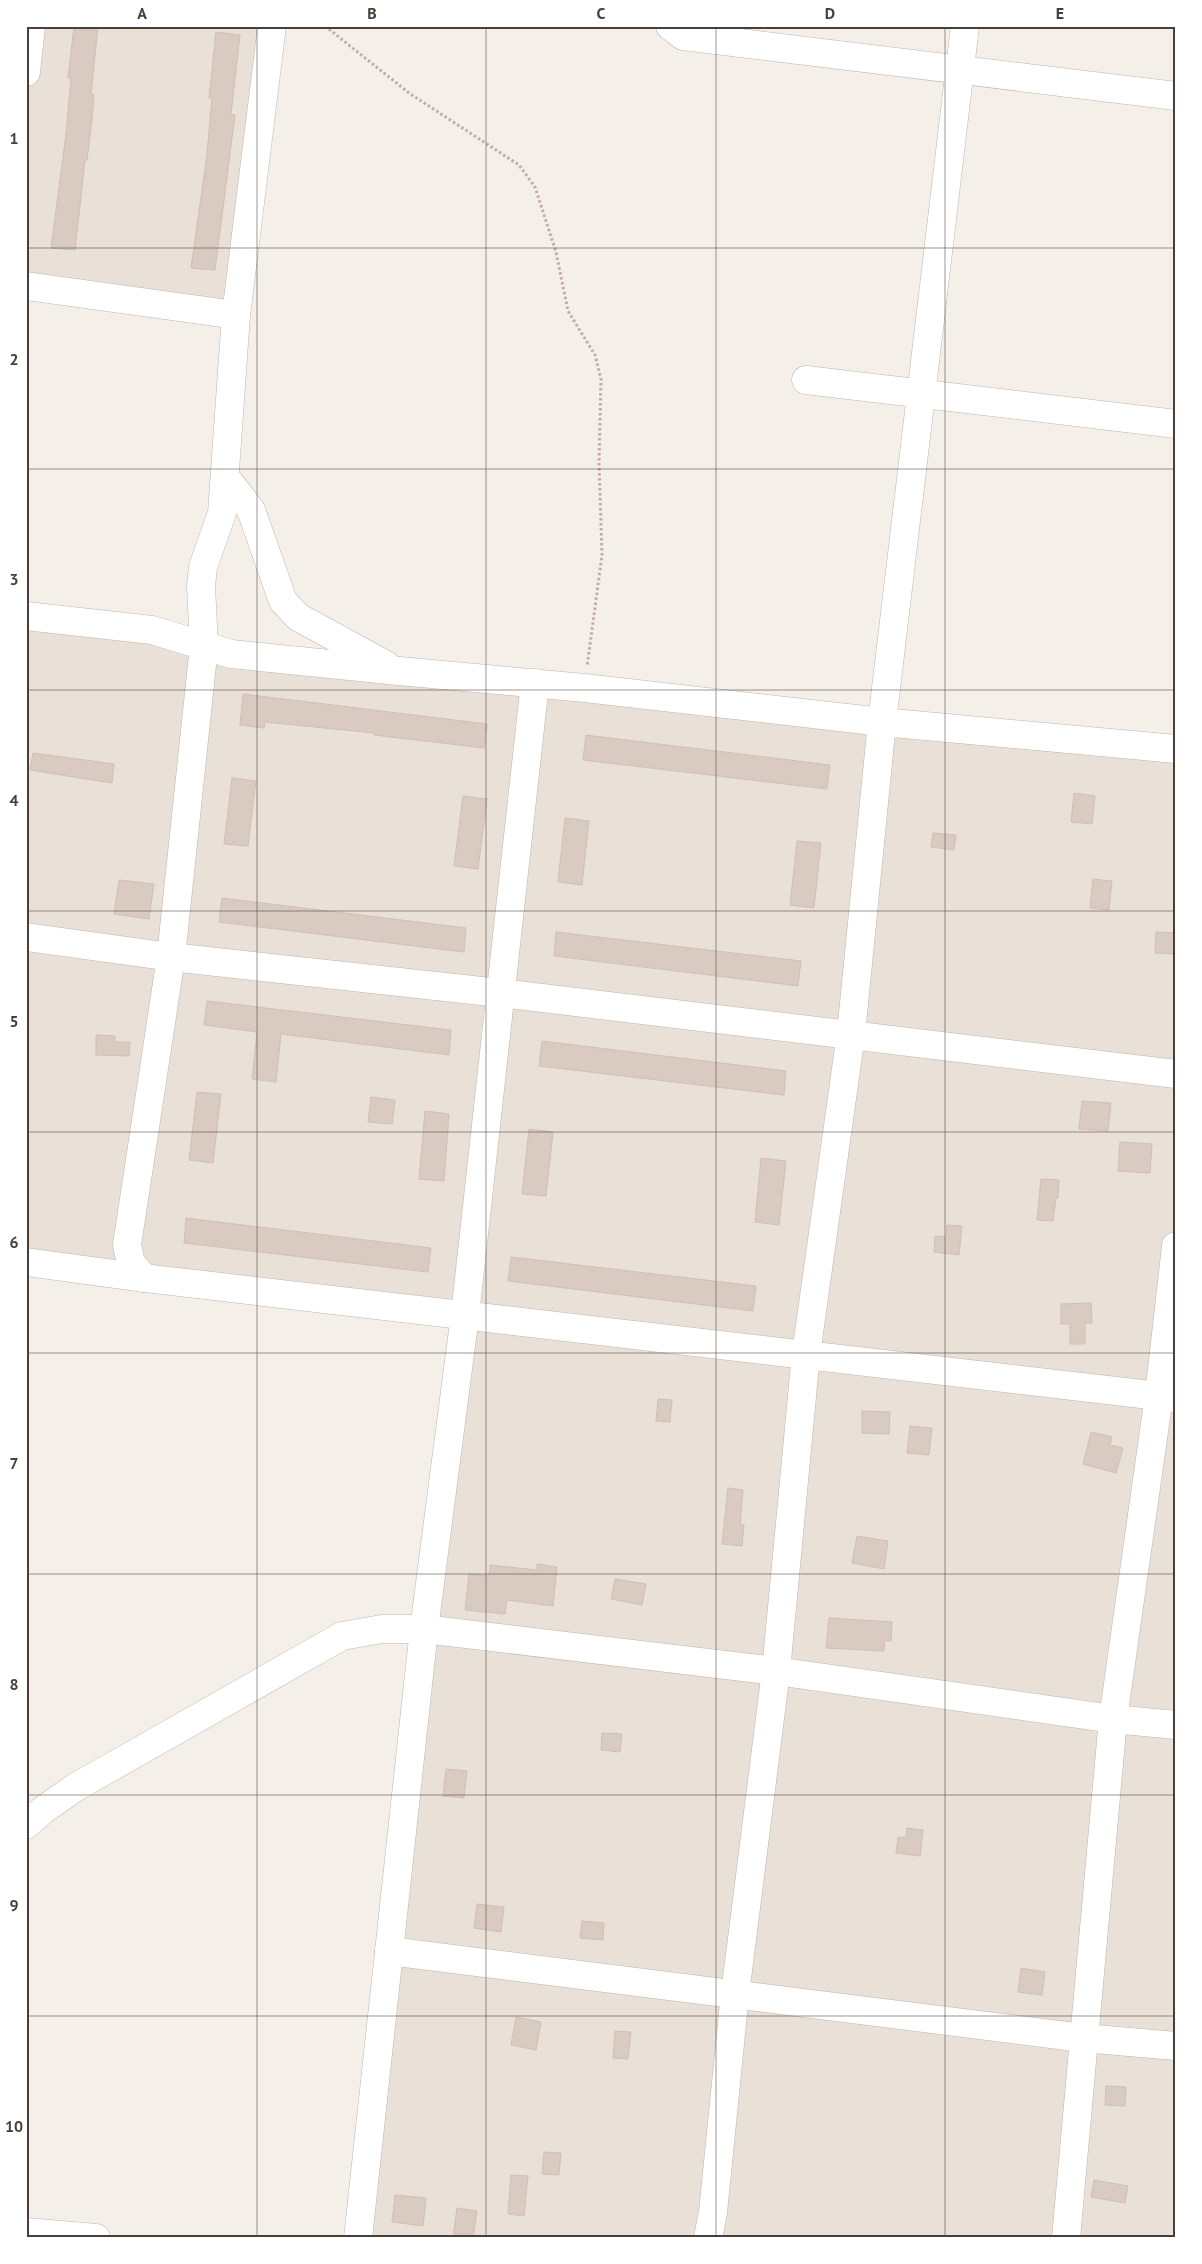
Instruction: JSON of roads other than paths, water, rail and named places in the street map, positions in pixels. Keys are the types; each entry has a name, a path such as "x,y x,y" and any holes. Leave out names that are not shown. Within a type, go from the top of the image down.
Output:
{"street":[{"path":"26,72 31,26"},
{"path":"144,1278 131,1263 127,1245 171,957 204,646 201,586 203,567 222,513 226,478 236,316 272,26"},
{"path":"670,26 683,36 1176,96"},
{"path":"708,2238 713,2212 735,1994 776,1671 806,1354 851,1034 882,722 965,26"},
{"path":"26,286 236,316"},
{"path":"806,380 1176,424"},
{"path":"226,478 252,510 283,601 298,617 399,672"},
{"path":"26,616 152,630 232,654 399,672 585,688 882,722 1176,749"},
{"path":"358,2238 424,1629 465,1315 535,683"},
{"path":"26,937 171,957 500,993 1176,1074"},
{"path":"1066,2238 1113,1719 1168,1397 1176,1246"},
{"path":"26,1262 144,1278 1168,1397"},
{"path":"26,1825 43,1810 76,1787 342,1636 382,1629 424,1629 776,1671 1113,1719 1176,1725"},
{"path":"389,1951 1083,2038 1176,2046"},
{"path":"26,2232 96,2238"}]}
